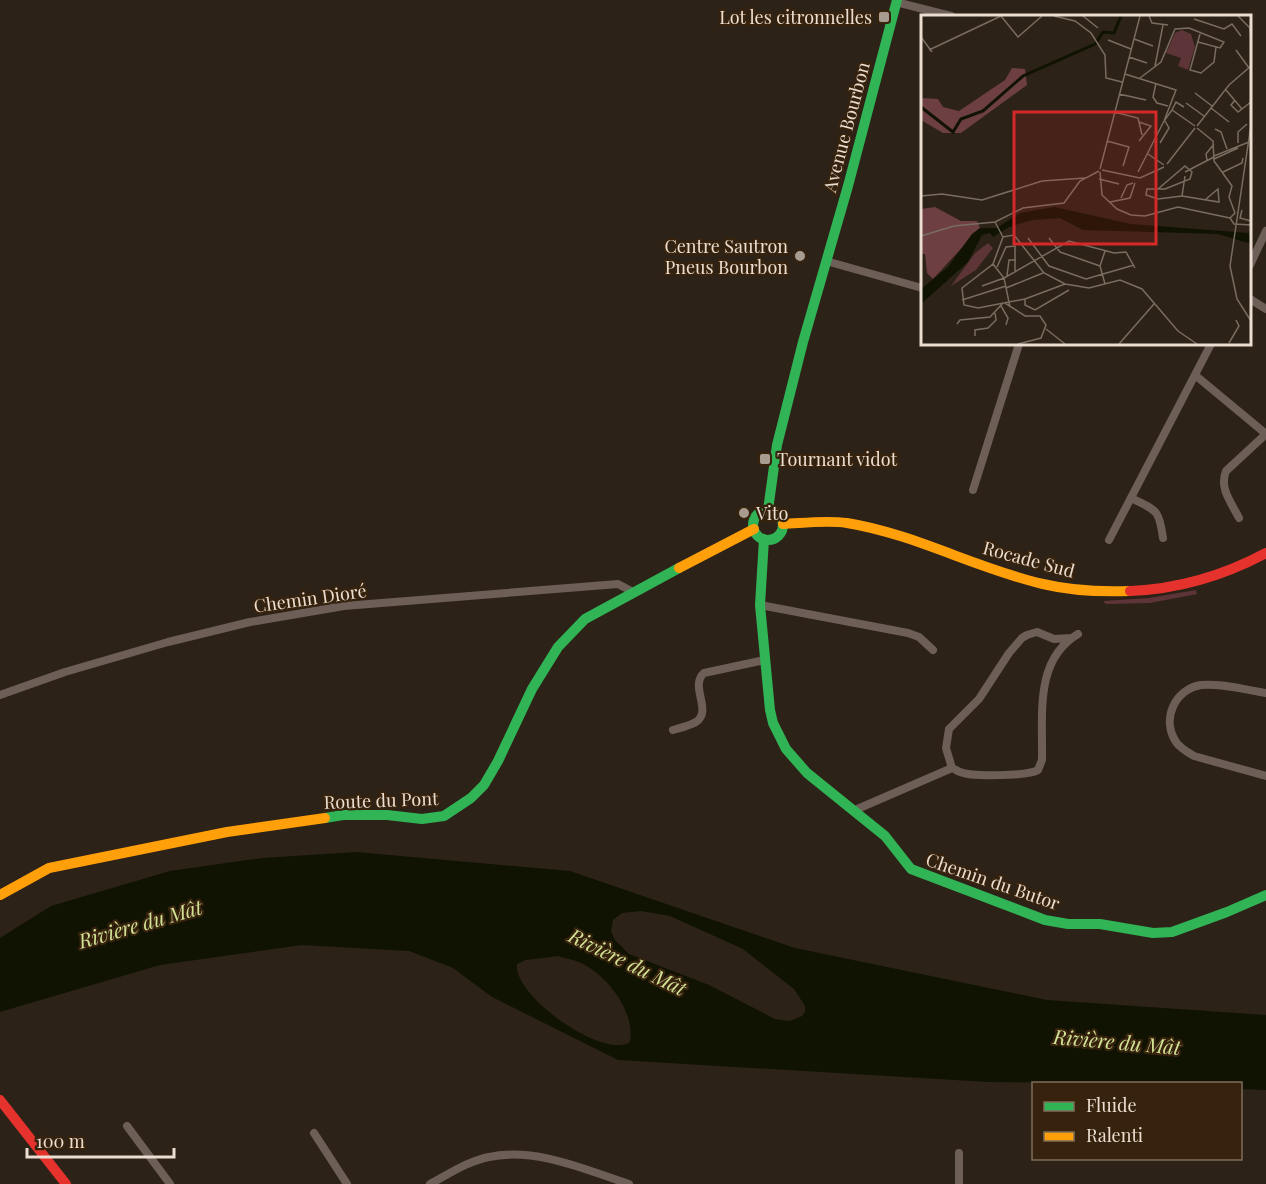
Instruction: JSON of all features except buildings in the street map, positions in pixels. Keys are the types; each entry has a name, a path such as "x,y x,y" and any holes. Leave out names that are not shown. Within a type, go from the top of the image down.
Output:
{"main road":[{"name":"Avenue Bourbon","path":"768,510 777,445 897,1"},
{"path":"768,510 779,515 783,524 778,536 774,538 764,539 754,529 756,517 768,510"},
{"name":"Rocade Sud","path":"783,524 825,521 863,526 1035,582 1088,591 1125,592 1174,587 1227,572 1266,553"},
{"name":"Route du Pont","path":"0,895 49,868 226,832 343,815 387,815 422,819 444,816 471,798 484,785 498,761 532,688 558,647 585,619 754,529"},
{"name":"Chemin du Butor","path":"764,539 760,605 773,723 786,749 807,773 885,836 915,872 1045,920 1068,924 1100,924 1162,933 1172,932 1227,912 1266,895"},
{"path":"0,1100 66,1184"}],"street":[{"name":"Avenue Bourbon","path":"897,1 947,15"},
{"path":"1251,263 1266,231"},
{"path":"826,261 921,288"},
{"path":"1251,300 1266,309"},
{"path":"973,490 1019,345"},
{"path":"1109,540 1210,345"},
{"path":"1195,375 1266,434 1226,471 1222,479 1223,488 1239,518"},
{"path":"1131,498 1154,509 1160,518 1163,538"},
{"name":"Chemin Dioré","path":"0,695 65,672 168,642 250,622 344,606 618,584 633,592"},
{"path":"760,605 908,633 920,637 933,650"},
{"path":"1037,633 1054,639 1075,636 1056,654 1045,679 1042,759 1038,770 1027,774 973,774 961,773 952,768 946,748 949,729 979,699 1009,653 1022,638 1037,633"},
{"path":"673,730 697,722 701,716 703,710 698,682 704,673 765,660"},
{"path":"1266,693 1216,686 1187,689 1177,698 1169,718 1170,729 1175,741 1194,756 1266,776"},
{"path":"855,810 952,768"},
{"path":"127,1126 170,1184"},
{"path":"314,1133 346,1184"},
{"path":"958,1184 959,1153"},
{"path":"430,1184 468,1163 490,1156 514,1155 540,1157 629,1184"}],"shaded area":[{"path":"1196,590 1197,594 1150,603 1106,604 1103,601 1149,598"}],"water":[{"name":"Rivière du Mât","path":"356,852 570,871 795,948 1047,1000 1266,1015 1266,1090 1242,1089 1242,1082 988,1082 618,1060 492,997 453,968 409,951 302,945 160,965 0,1012 0,938 51,906 170,871 262,858","holes":["641,911 670,916 743,949 794,989 805,1006 805,1012 802,1016 790,1021 775,1019 709,985 629,954 615,940 611,931 613,920 622,913","558,956 575,961 594,971 619,998 629,1020 630,1042 617,1045 600,1042 581,1033 543,1007 519,977 517,964 526,960"]}],"traffic: fast":[{"path":"768,510 777,445 803,342 848,186 897,0"},
{"path":"768,510 778,515 783,525 778,535 768,540 758,535 753,525 758,515 768,510"},
{"path":"764,539 760,605 773,723 786,749 807,773 885,836 911,869 1045,920 1068,924 1100,924 1153,933 1172,932 1266,895"},
{"path":"325,818 343,815 387,815 422,819 444,816 471,798 484,785 498,761 532,689 558,647 585,619 679,568"}],"traffic: slow":[{"path":"783,524 847,523 897,535 1018,578 1065,588 1130,591"},
{"path":"679,568 754,529"},
{"path":"0,895 49,868 227,832 325,818"}],"traffic: jam":[{"path":"1130,591 1148,590 1200,580 1217,575 1266,553"},
{"path":"0,1100 66,1184"}],"place":[{"name":"Lot les citronnelles","path":"884,17"},
{"name":"Centre Sautron Pneus Bourbon","path":"800,256"},
{"name":"Tournant vidot","path":"765,459"},
{"name":"Vito","path":"744,513"}]}
